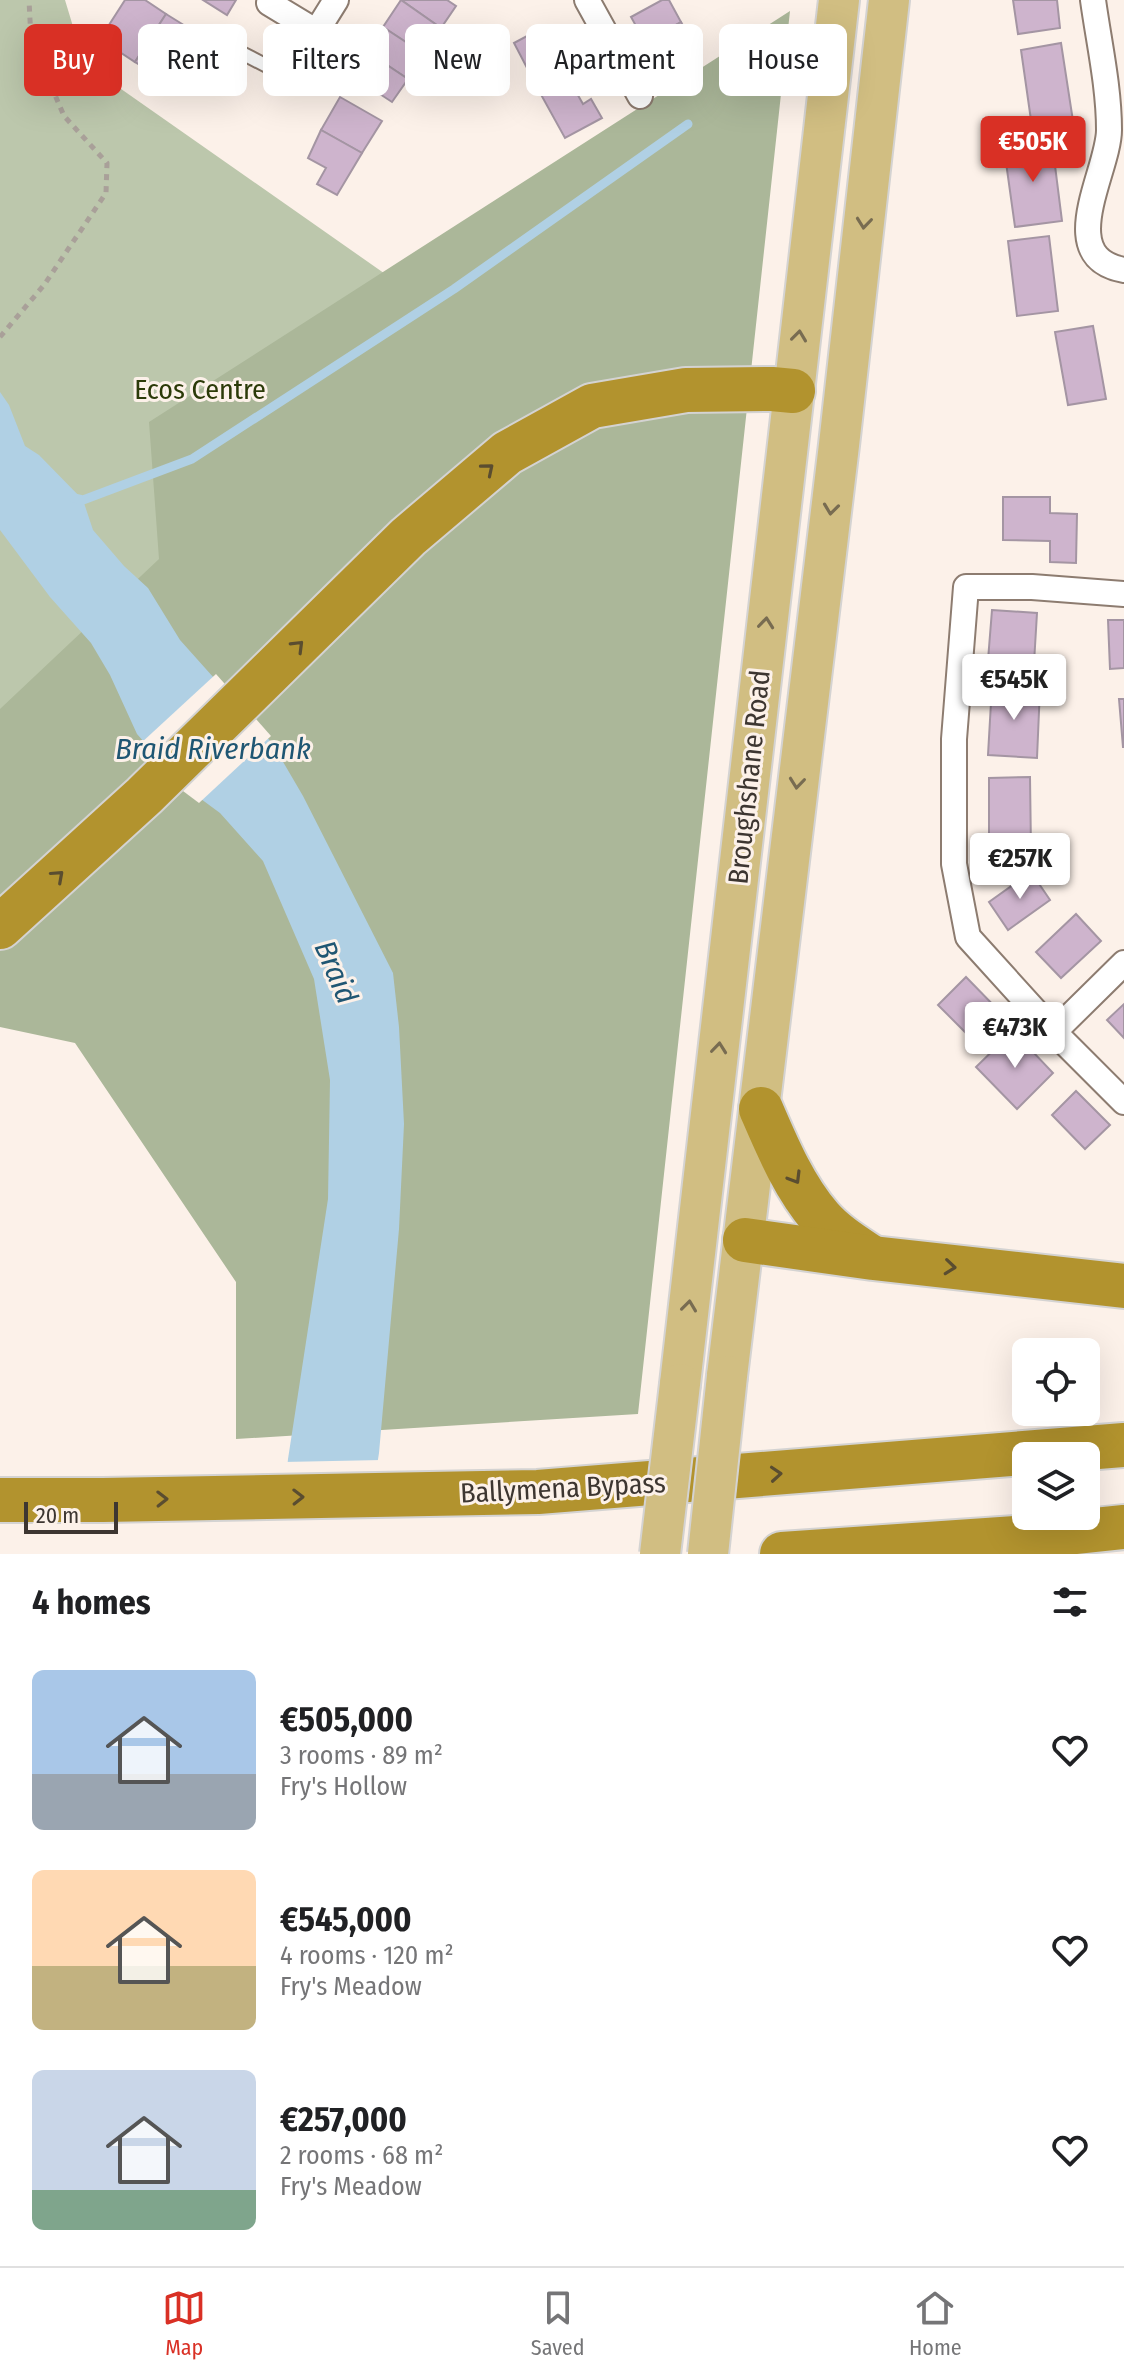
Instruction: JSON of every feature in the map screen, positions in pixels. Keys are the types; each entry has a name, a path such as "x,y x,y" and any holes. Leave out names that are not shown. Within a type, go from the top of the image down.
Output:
{"highway":[{"path":"0,927 144,796 408,537 507,453 592,406 686,390 793,391"},
{"path":"761,1109 781,1156 820,1217 838,1235 873,1258"},
{"path":"745,1240 873,1258 1124,1286"},
{"name":"Ballymena Bypass","path":"0,1500 538,1492 1124,1445"},
{"path":"782,1554 1028,1537 1124,1527"},
{"path":"1028,1537 1124,1538"}],"main road":[{"name":"Broughshane Road","path":"660,1554 839,0"},
{"name":"Broughshane Road","path":"708,1554 889,0"},
{"path":"793,391 813,401 825,415 839,445"},
{"path":"697,1235 745,1240"}],"street":[{"path":"322,24 336,0"},
{"path":"587,0 600,24"},
{"path":"1093,0 1109,117 1109,139 1091,197 1088,231 1099,259 1107,266 1124,270"},
{"path":"269,3 304,24"},
{"path":"1124,594 1032,587 966,587 954,739 954,864 968,937 1054,1032 1124,1102"},
{"path":"1054,1032 1124,963"}],"path":[{"path":"0,337 44,285 84,229 106,193 108,175 107,163 64,116 43,73 31,39 29,0"}],"green space":[{"name":"Ecos Centre","path":"0,0 65,0 72,24 24,24 24,96 122,96 122,90 548,388 0,849"},
{"path":"790,11 789,24 770,24"},
{"path":"719,57 719,96 781,96 638,1414 236,1439 236,1282 75,1043 0,1027 0,709 159,559 149,422 657,96 703,96 703,67"}],"water":[{"name":"Braid Riverbank","path":"0,392 9,405 25,446 39,455 83,500 93,530 148,588 180,640 272,743 303,796 393,973 404,1124 399,1229 379,1453 363,1554 278,1554 288,1459 328,1199 330,1080 314,979 263,861 220,813 182,785 137,734 110,675 91,643 50,597 0,530"}],"pier":[{"path":"216,674 271,736 199,803 179,788 140,744"},
{"path":"382,1460 367,1554 274,1554 283,1462"}],"building":[{"path":"125,0 145,0 166,14 160,24 138,24 138,57 135,62 122,53 122,24 110,24"},
{"path":"203,0 236,0 227,15"},
{"path":"401,0 447,0 456,6 444,24 435,24"},
{"path":"401,0 435,24 405,24 405,41 389,31 389,24 385,24"},
{"path":"662,0 669,0 681,22 635,24 631,17"},
{"path":"1013,0 1057,0 1060,28 1018,34"},
{"path":"166,14 182,24 160,24"},
{"path":"389,31 405,41 405,77 389,66"},
{"path":"526,37 526,66 514,43"},
{"path":"1061,43 1073,121 1032,127 1021,50"},
{"path":"389,66 405,77 405,83 392,102 383,96 389,96"},
{"path":"542,96 578,96 583,104 591,99 602,118 565,138"},
{"path":"340,97 382,121 362,153 321,130"},
{"path":"321,130 362,153 337,195 317,184 326,168 308,158"},
{"path":"1052,142 1062,221 1015,227 1004,148"},
{"path":"1049,236 1058,311 1017,316 1008,241"},
{"path":"1093,326 1106,399 1068,405 1055,332"},
{"path":"1003,497 1050,497 1050,513 1077,514 1076,563 1050,562 1050,541 1003,540"},
{"path":"992,610 1037,613 1034,663 988,660"},
{"path":"1108,620 1124,620 1124,668 1110,669"},
{"path":"992,685 1040,688 1037,758 988,755"},
{"path":"1119,699 1124,699 1124,747 1123,747"},
{"path":"1030,777 1031,850 989,851 989,778"},
{"path":"1031,872 1050,900 1008,930 989,902"},
{"path":"1076,914 1101,941 1061,978 1036,952"},
{"path":"966,977 1003,1015 975,1042 938,1005"},
{"path":"1124,1004 1124,1038 1107,1020"},
{"path":"1013,1031 1053,1073 1017,1109 976,1067"},
{"path":"1076,1091 1110,1125 1085,1149 1052,1115"}],"waterway":[{"path":"74,498 83,500 192,459 454,289 688,124"}],"water label":[{"name":"Braid","path":"336,972"}]}
